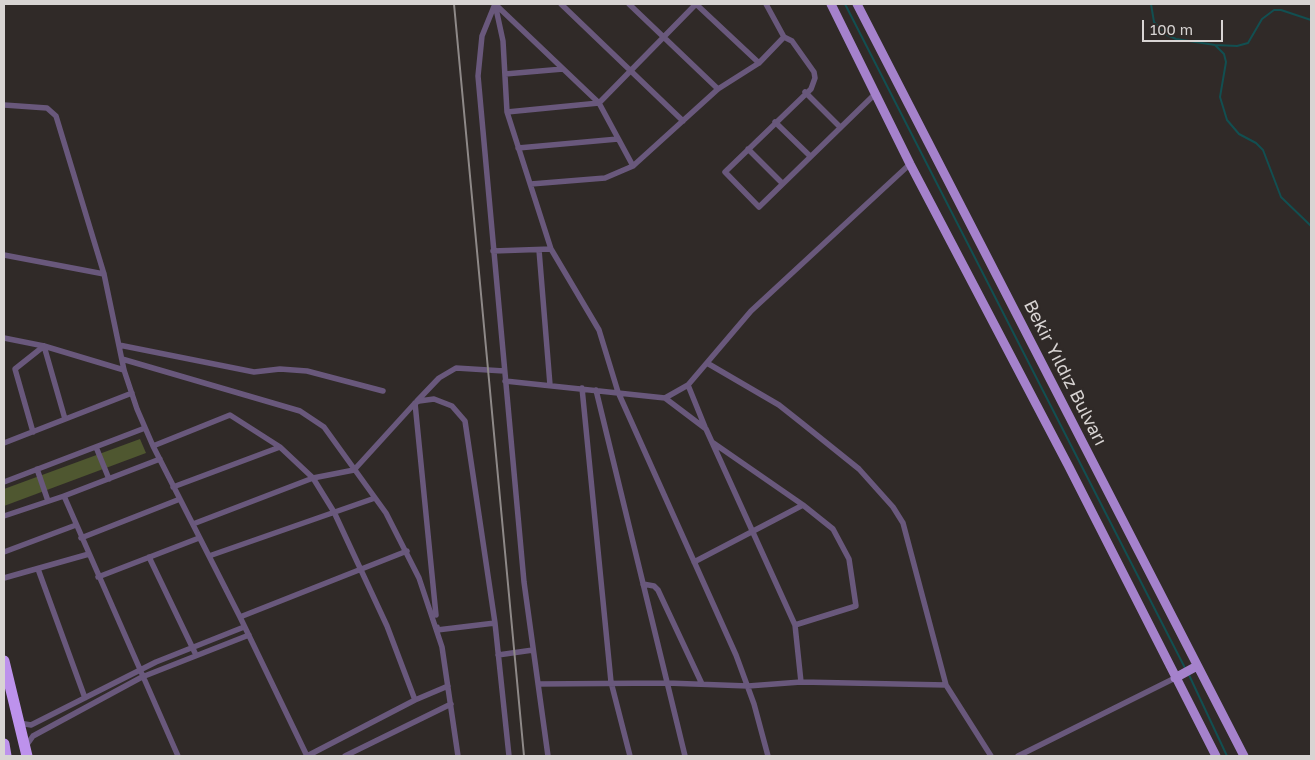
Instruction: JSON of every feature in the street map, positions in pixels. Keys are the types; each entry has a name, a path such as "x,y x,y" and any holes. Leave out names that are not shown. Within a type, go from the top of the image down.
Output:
{"highway":[{"path":"4,661 26,752"},
{"path":"4,744 6,756"}],"main road":[{"name":"Bekir Yıldız Bulvarı","path":"831,4 874,94 1068,465 1187,672 1244,756"},
{"name":"Bekir Yıldız Bulvarı","path":"858,4 1187,672 1216,756"}],"street":[{"path":"495,4 599,103 633,166"},
{"path":"495,4 503,41 507,112 551,249 599,330 618,392 748,686 768,756"},
{"path":"495,4 482,36 478,66 524,582 548,756"},
{"path":"561,4 683,121"},
{"path":"629,4 718,89"},
{"path":"507,112 599,103 696,4 758,63"},
{"path":"766,4 784,37 792,41 815,74 813,86 725,172 759,207 839,126 874,94"},
{"path":"531,184 605,178 633,166 718,89 758,63 784,37"},
{"path":"505,74 563,69"},
{"path":"805,92 839,126"},
{"path":"4,105 47,108 56,116 104,274 124,370 145,428 307,756 415,700 448,686"},
{"path":"775,122 810,156"},
{"path":"518,148 618,139"},
{"path":"748,149 782,183"},
{"path":"665,398 688,385 751,311 910,164"},
{"path":"493,251 551,249"},
{"path":"539,250 550,385"},
{"path":"4,255 104,274"},
{"path":"4,338 44,346 124,370"},
{"path":"119,345 254,372 280,369 307,371 383,391"},
{"path":"44,346 65,419"},
{"path":"33,432 15,369 44,346"},
{"path":"122,359 306,413 324,428 375,498 407,551 426,595 437,630"},
{"path":"707,363 779,405 859,469 893,507 903,523 946,685 991,756"},
{"path":"193,524 313,478 354,470 439,378 452,370 464,367 504,371"},
{"path":"505,381 665,398 706,428"},
{"path":"688,385 795,625 801,682"},
{"path":"582,388 611,682 630,756"},
{"path":"596,390 685,756"},
{"path":"4,443 132,393"},
{"path":"415,403 429,399 444,402 456,409 465,421 495,623 509,756"},
{"path":"415,403 437,630 448,686 458,756"},
{"path":"153,446 230,415 280,447 313,478 334,512 387,626 415,700"},
{"path":"4,482 145,428"},
{"path":"712,441 803,505 833,529 849,559 856,606 795,625"},
{"path":"96,447 108,479"},
{"path":"174,487 280,447"},
{"path":"4,516 64,496 160,459"},
{"path":"37,469 48,501"},
{"path":"64,496 140,674 178,756"},
{"path":"209,556 375,498"},
{"path":"81,538 180,499"},
{"path":"694,562 803,505"},
{"path":"4,552 76,525"},
{"path":"98,577 200,538"},
{"path":"240,617 407,551"},
{"path":"4,578 89,554"},
{"path":"149,557 194,647 196,655"},
{"path":"38,569 85,698"},
{"path":"644,584 654,586 658,590 702,684"},
{"path":"437,630 495,623"},
{"path":"19,723 25,726 31,725 194,647 244,627"},
{"path":"26,752 33,736 140,674 248,635"},
{"path":"498,655 533,650"},
{"path":"1018,756 1187,672"},
{"path":"538,684 611,682 748,686 801,682 946,685"},
{"path":"345,756 451,704"}],"green space":[{"path":"140,439 146,453 4,506 4,489"}],"waterway":[{"path":"845,4 1185,668"},
{"path":"1151,4 1154,22 1167,35 1176,39 1215,45 1237,46 1248,43 1262,19 1274,10 1281,10 1311,20"},
{"path":"1215,45 1224,54 1226,62 1220,97 1227,120 1239,134 1256,143 1263,150 1281,197 1311,226"},
{"path":"1189,675 1227,756"}],"railway":[{"path":"454,4 524,756"}]}
